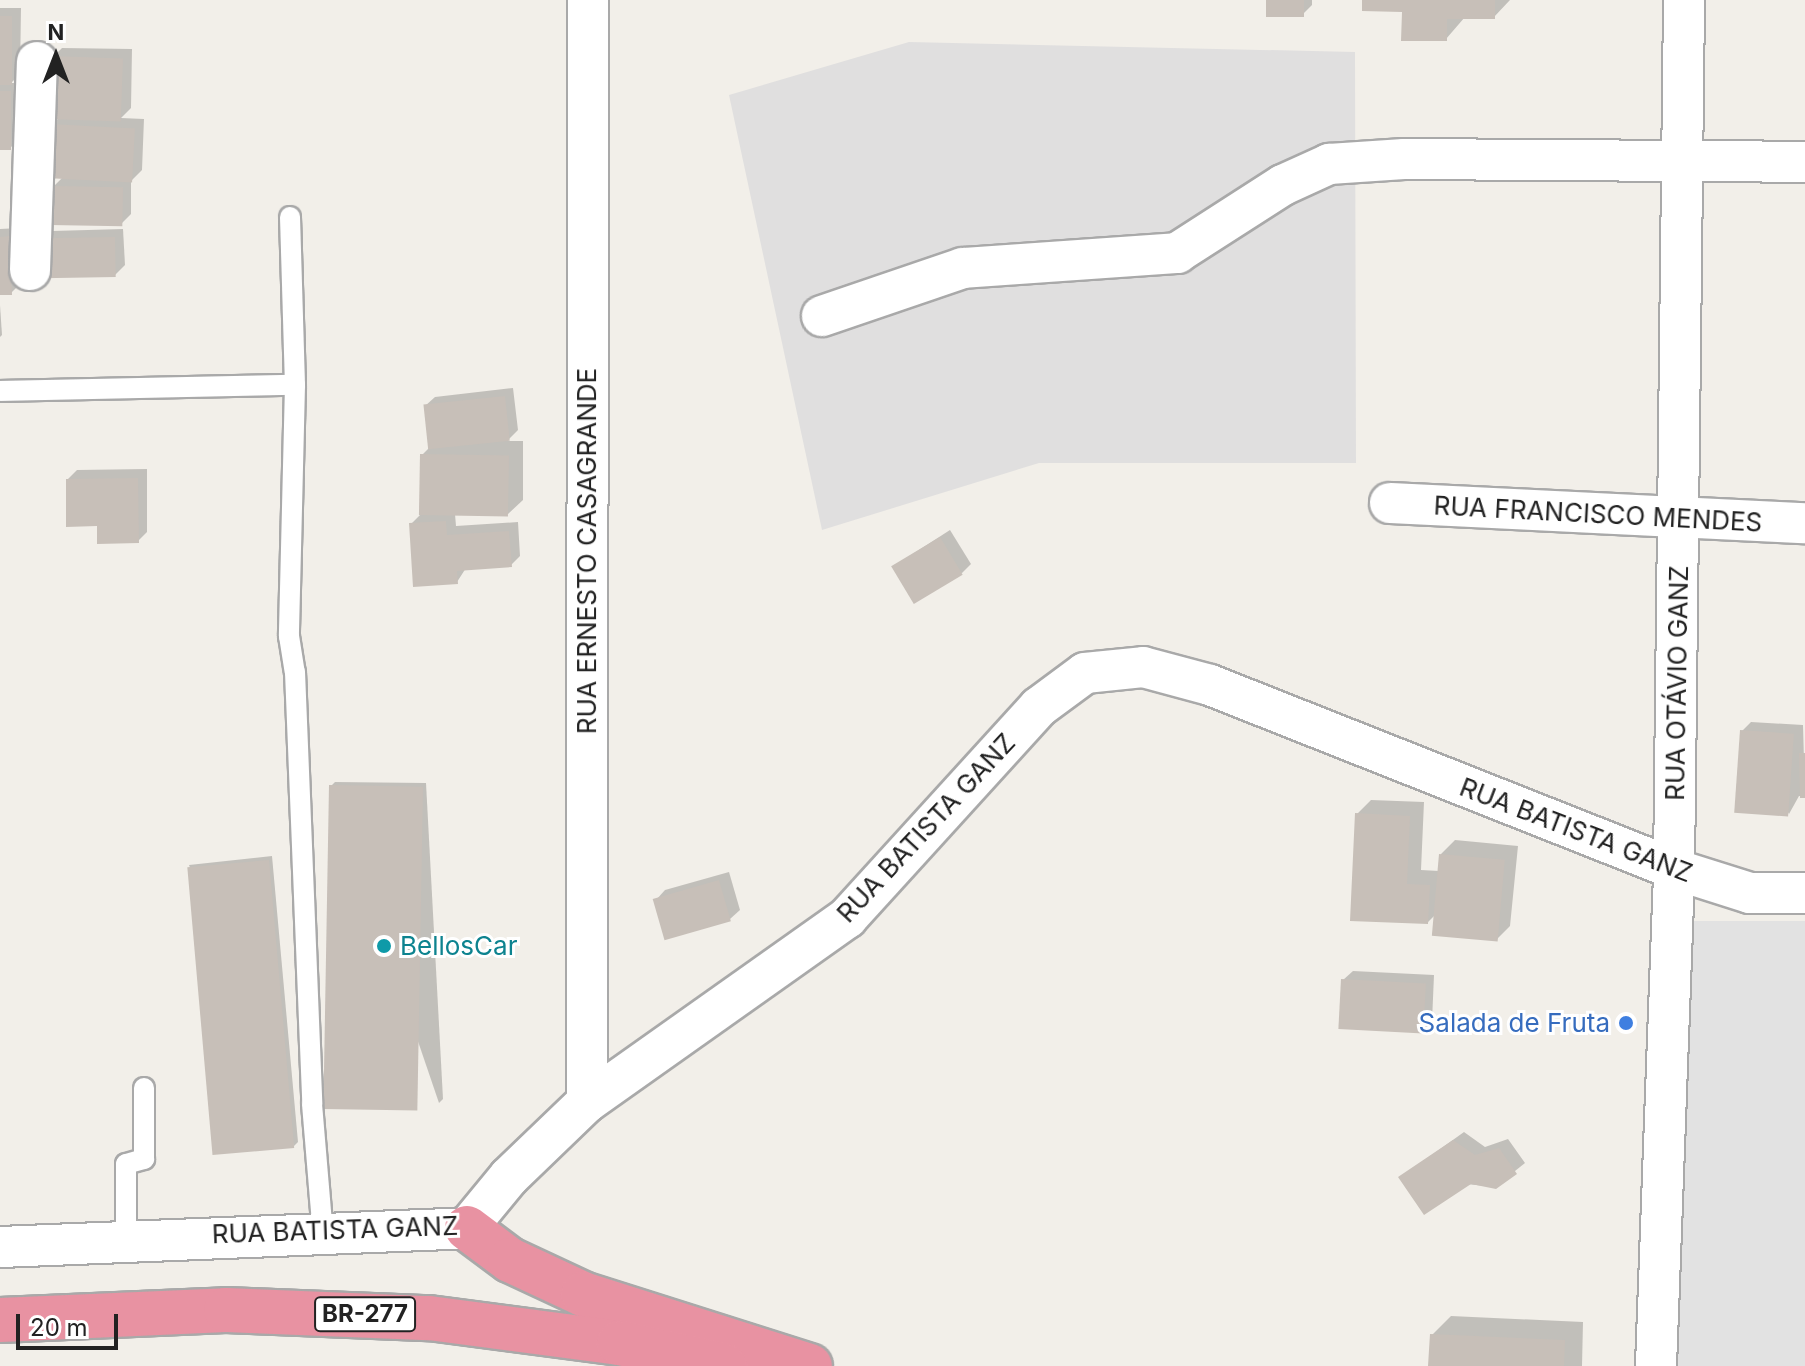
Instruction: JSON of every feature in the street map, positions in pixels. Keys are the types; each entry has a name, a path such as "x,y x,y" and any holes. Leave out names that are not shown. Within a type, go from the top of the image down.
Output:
{"highway":[{"path":"467,1228 510,1260 583,1294 810,1366"},
{"name":"BR-277","path":"0,1320 226,1310 429,1318 619,1343 725,1366"}],"street":[{"name":"RUA ERNESTO CASAGRANDE","path":"587,1102 588,0"},
{"name":"RUA OTÁVIO GANZ","path":"1656,1366 1674,869 1684,0"},
{"path":"30,270 17,173 37,62"},
{"path":"822,316 963,268 1177,253 1283,185 1329,164 1404,159 1805,162"},
{"name":"RUA FRANCISCO MENDES","path":"1390,503 1805,523"},
{"name":"RUA BATISTA GANZ","path":"0,1247 467,1228 509,1177 587,1102 847,918 1039,707 1085,673 1143,667 1210,685 1674,869 1750,893 1805,893"}],"lane":[{"path":"290,217 295,385 289,636 295,672 312,1104 323,1234"},
{"path":"0,391 295,385"},
{"path":"126,1240 126,1164 144,1159 144,1088"}],"shaded area":[{"path":"909,42 1355,52 1356,463 1039,463 822,530 729,95"},
{"path":"1694,921 1805,921 1805,1366 1672,1366"}],"building":[{"path":"1266,0 1304,0 1304,17 1266,17"},
{"path":"1362,0 1495,0 1495,19 1447,19 1447,41 1401,41 1402,12 1362,11"},
{"path":"0,16 12,16 12,85 0,85"},
{"path":"51,56 123,59 121,121 49,119"},
{"path":"0,91 11,91 11,150 0,150"},
{"path":"49,124 135,129 132,182 46,178"},
{"path":"51,186 123,187 122,226 50,225"},
{"path":"10,236 12,295 0,295 0,237"},
{"path":"115,237 116,277 42,278 41,238"},
{"path":"505,396 510,441 428,449 423,405"},
{"path":"420,454 509,456 508,517 419,515"},
{"path":"138,478 139,543 97,544 97,526 66,527 66,479"},
{"path":"446,521 447,535 509,531 512,567 457,571 458,584 413,587 409,523"},
{"path":"940,537 963,575 914,604 891,566"},
{"path":"1740,730 1794,734 1788,817 1734,813"},
{"path":"1799,753 1805,753 1805,798 1800,798"},
{"name":"BellosCar","path":"329,785 423,787 417,1111 323,1109"},
{"path":"1355,813 1410,816 1407,884 1430,885 1428,924 1350,921"},
{"path":"1439,854 1505,860 1498,941 1432,936"},
{"path":"269,860 294,1148 213,1155 187,867"},
{"path":"719,880 731,921 665,940 653,899"},
{"path":"1341,979 1426,983 1423,1033 1338,1029"},
{"path":"1453,1140 1475,1155 1499,1148 1517,1174 1496,1189 1471,1184 1424,1215 1398,1177"},
{"path":"1430,1334 1565,1340 1564,1366 1428,1366"}],"place":[{"name":"BellosCar","path":"384,946"},
{"name":"Salada de Fruta","path":"1626,1023"}]}
